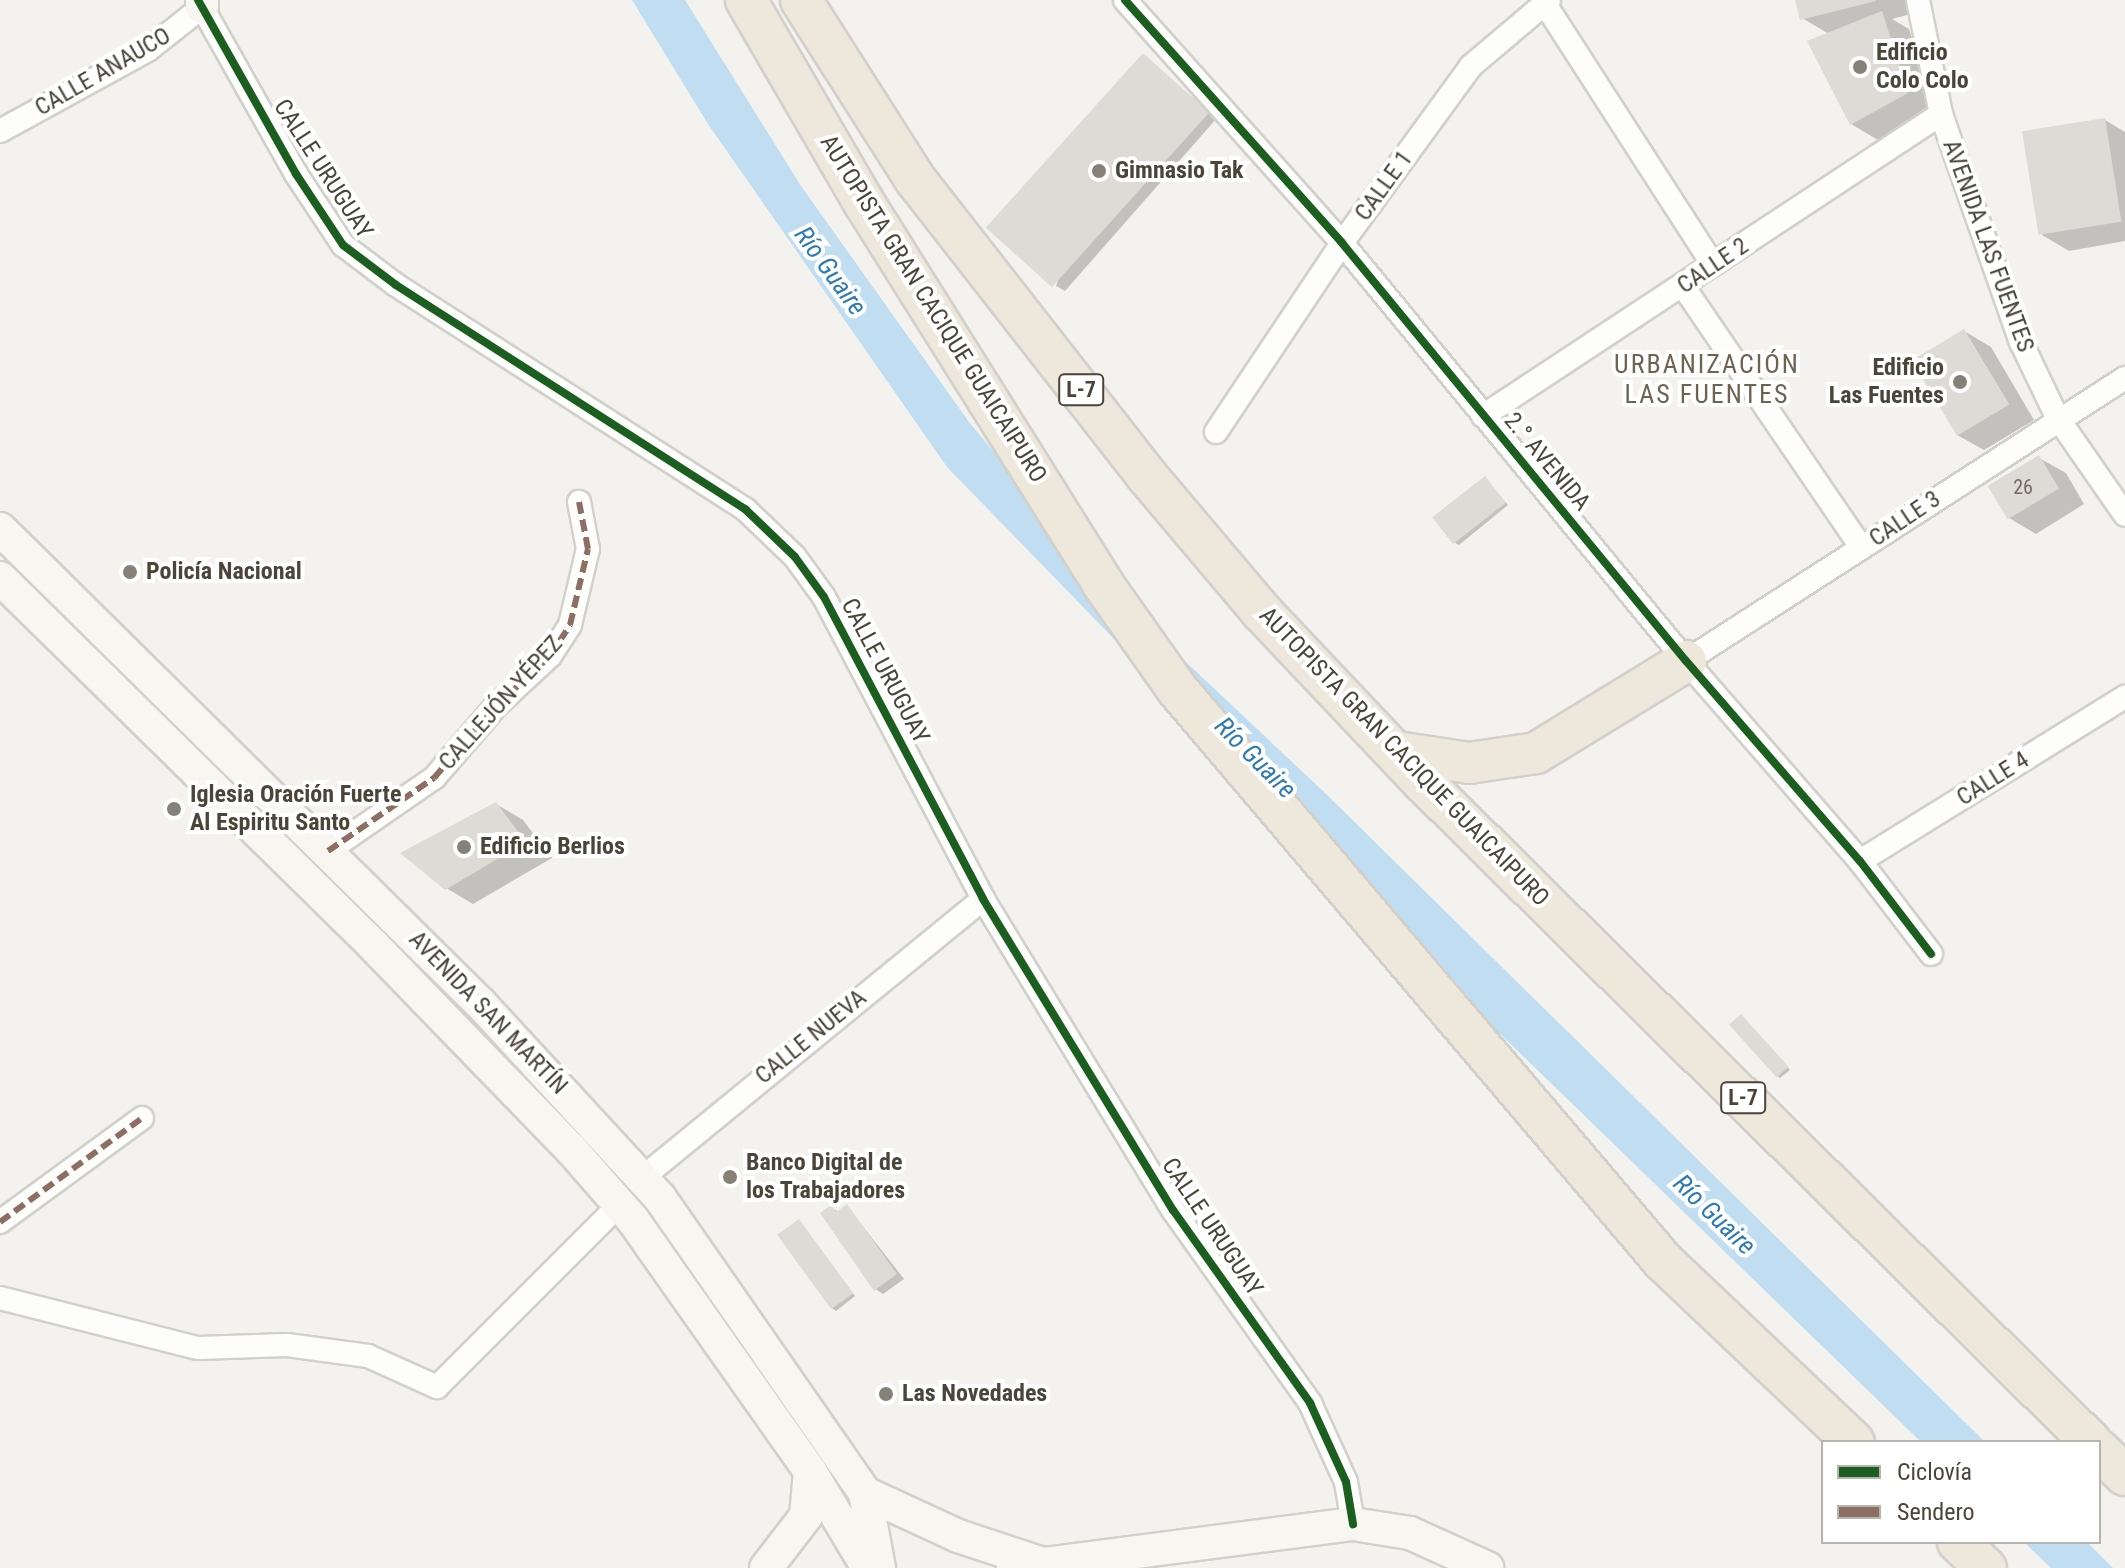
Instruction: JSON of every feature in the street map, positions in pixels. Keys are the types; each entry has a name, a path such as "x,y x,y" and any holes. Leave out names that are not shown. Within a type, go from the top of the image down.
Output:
{"highway":[{"name":"AUTOPISTA GRAN CACIQUE GUAICAIPURO","path":"746,0 863,201 1103,584 1198,716 1663,1261 1852,1440"},
{"name":"AUTOPISTA GRAN CACIQUE GUAICAIPURO","path":"801,0 915,179 1147,476 1261,611 1397,752 2089,1440"},
{"path":"1397,752 1469,763 1536,753 1686,661"},
{"path":"2101,1452 2125,1475"},
{"path":"1960,1544 1986,1568"}],"main road":[{"name":"AVENIDA SAN MARTÍN","path":"0,529 328,851 539,1064 642,1178 865,1493 879,1568"},
{"name":"AVENIDA SAN MARTÍN","path":"0,578 393,965 619,1205 810,1471 868,1568"},
{"path":"766,1568 794,1538 806,1516 810,1471"},
{"path":"865,1493 1026,1565 1353,1524 1410,1533 1487,1568"},
{"path":"1194,1568 1235,1540"}],"street":[{"name":"2.° AVENIDA","path":"1125,0 1342,243 1686,661 1860,861 1931,954"},
{"name":"AVENIDA LAS FUENTES","path":"1918,0 1941,114 1991,267 2057,417 2125,515"},
{"name":"CALLE ANAUCO","path":"0,131 148,50 201,2"},
{"name":"CALLE URUGUAY","path":"201,2 296,174 352,253 745,509 795,557 824,597 983,899 1173,1210 1310,1403 1346,1482 1353,1524"},
{"name":"CALLE 1","path":"1216,432 1342,243 1471,66 1509,28 1547,2"},
{"path":"1547,2 1713,265"},
{"name":"CALLE 2","path":"1483,416 1941,114"},
{"path":"1683,286 1862,548"},
{"name":"CALLE 3","path":"1686,661 2057,417 2125,378"},
{"name":"CALLEJÓN YÉPEZ","path":"328,851 434,778 495,707 550,656 570,625 588,549 579,502"},
{"name":"CALLE 4","path":"1860,861 2125,697"},
{"name":"CALLE NUEVA","path":"642,1178 983,899"},
{"path":"0,1222 142,1118"},
{"path":"0,1298 198,1348 287,1345 368,1356 437,1387 619,1205"}],"water":[{"name":"Río Guaire","path":"632,0 685,0 801,186 969,422 1103,584 1324,792 1983,1440 1919,1440 1457,992 947,467 708,124"},
{"path":"2026,1544 2089,1544 2113,1568 2051,1568"}],"building":[{"path":"1795,0 1876,0 1876,1 1800,20"},
{"name":"Edificio Colo Colo","path":"1882,11 1908,93 1850,125 1807,41"},
{"name":"Gimnasio Tak","path":"1143,53 1209,113 1052,287 986,228"},
{"path":"2105,118 2121,222 2038,235 2022,131"},
{"name":"Edificio Las Fuentes","path":"1964,329 2009,404 1957,436 1912,360"},
{"path":"2039,455 2059,488 2008,519 1988,486"},
{"path":"1485,476 1506,503 1453,544 1432,517"},
{"name":"Edificio Berlios","path":"496,802 526,842 445,890 400,853"},
{"path":"1741,1014 1789,1067 1777,1077 1729,1025"},
{"path":"847,1204 897,1274 874,1291 820,1213 831,1205 836,1212"},
{"path":"799,1219 853,1293 831,1309 777,1235"}],"marked path":[{"path":"328,851 434,778 495,707 550,656 570,625 588,549 579,502"},
{"path":"0,1222 142,1118"}],"cycle path":[{"path":"198,0 296,174 343,245 396,285 745,509 795,557 824,597 983,899 1173,1210 1310,1403 1346,1482 1353,1524"},
{"path":"1125,0 1342,243 1686,661 1860,861 1931,954"}],"place":[{"name":"Edificio Colo Colo","path":"1860,67"},
{"name":"Gimnasio Tak","path":"1099,171"},
{"name":"Edificio Las Fuentes","path":"1960,382"},
{"name":"Policía Nacional","path":"130,572"},
{"name":"Iglesia Oración Fuerte Al Espiritu Santo","path":"174,809"},
{"name":"Edificio Berlios","path":"464,847"},
{"name":"Banco Digital de los Trabajadores","path":"730,1177"},
{"name":"Las Novedades","path":"886,1394"}],"district":[{"name":"URBANIZACIÓN LAS FUENTES","path":"1707,380"}]}
